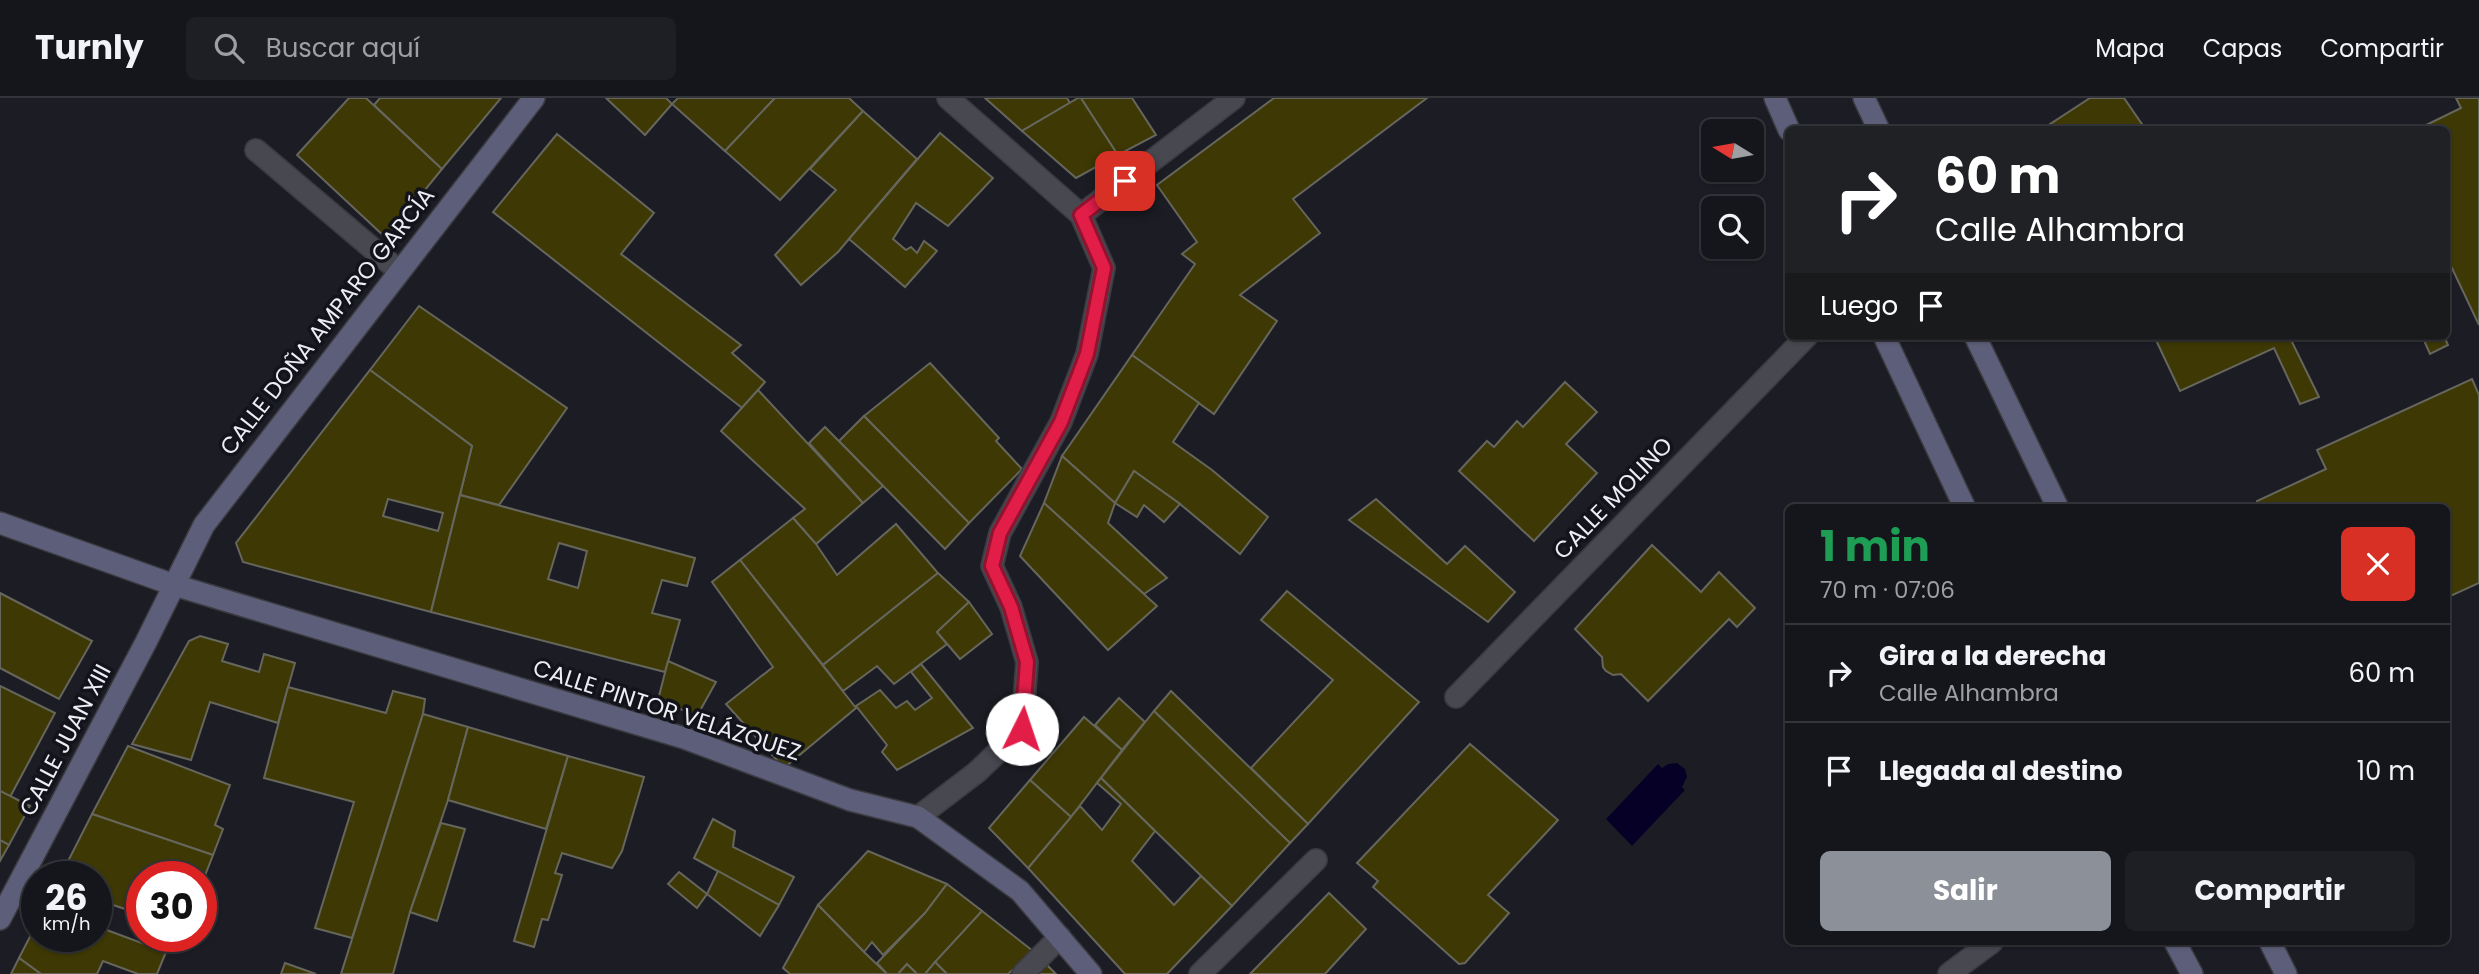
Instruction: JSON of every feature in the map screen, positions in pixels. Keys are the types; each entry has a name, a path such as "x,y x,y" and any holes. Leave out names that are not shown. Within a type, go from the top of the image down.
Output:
{"street":[{"name":"CALLE DOÑA AMPARO GARCÍA","path":"174,585 204,525 534,98"},
{"path":"918,817 977,772 1022,729 1027,662 1011,607 992,566 1000,533 1061,422 1087,354 1104,268 1081,215 948,98"},
{"path":"1081,215 1234,98"},
{"path":"1775,98 1788,126"},
{"path":"1864,98 1877,126"},
{"path":"256,150 399,271"},
{"name":"CALLE MOLINO","path":"1456,697 1803,340"},
{"path":"1886,340 1963,504"},
{"path":"1977,340 2056,504"},
{"name":"CALLE PINTOR VELÁZQUEZ","path":"0,523 174,585 684,738 850,800 918,817 1020,891 1091,974"},
{"name":"CALLE JUAN XIII","path":"0,919 174,585"},
{"path":"1200,974 1316,860"},
{"path":"1023,974 1060,937"},
{"path":"1949,974 1988,945"},
{"path":"2177,945 2192,974"},
{"path":"2272,945 2286,974"}],"shaded area":[{"path":"1677,763 1685,769 1687,777 1682,787 1685,790 1632,846 1606,819 1658,764 1662,768"}],"building":[{"path":"349,98 366,98 442,169 386,238 297,155"},
{"path":"380,98 501,98 442,169 374,105"},
{"path":"606,98 666,98 672,104 645,135"},
{"path":"678,98 775,98 725,151 672,104"},
{"path":"775,98 849,98 863,111 780,200 725,151"},
{"path":"985,98 1067,98 1070,103 1022,131"},
{"path":"1081,98 1118,155 1076,178 1022,131"},
{"path":"1081,98 1132,98 1156,135 1118,155"},
{"path":"1274,98 1427,98 1293,199 1320,233 1240,295 1277,321 1214,414 1132,355 1195,264 1182,254 1197,242 1157,185"},
{"path":"2090,98 2124,98 2143,126 2047,126"},
{"path":"2456,98 2479,98 2479,325 2450,266 2450,126 2424,126 2461,108"},
{"path":"863,111 917,159 838,252 801,285 775,255 836,190 810,169"},
{"path":"940,133 993,178 948,226 916,203 893,239 906,250 911,247 917,253 924,241 937,251 905,287 849,239"},
{"path":"557,134 654,213 621,254 741,345 732,353 765,382 742,408 493,212"},
{"path":"419,306 567,408 499,505 460,495 472,446 370,370"},
{"path":"2156,340 2291,340 2319,397 2300,404 2274,348 2180,391"},
{"path":"2424,340 2446,340 2448,345 2430,354"},
{"path":"1132,355 1199,403 1173,442 1212,470 1268,517 1240,554 1180,504 1134,471 1115,503 1062,456"},
{"path":"930,363 999,438 996,441 1022,469 969,523 864,416"},
{"path":"370,370 472,446 431,612 243,562 236,543","holes":["388,499 443,513 438,531 383,516"]},
{"path":"2472,379 2479,395 2479,583 2450,596 2450,504 2258,504 2257,501 2326,469 2317,450"},
{"path":"1565,382 1597,412 1566,444 1597,473 1534,541 1459,471 1487,441 1494,447 1517,421 1523,427"},
{"path":"758,390 863,503 816,544 793,518 805,509 721,431"},
{"path":"864,416 969,523 945,549 839,441"},
{"path":"825,427 883,486 863,503 809,443"},
{"path":"1062,456 1115,503 1108,523 1167,578 1144,594 1044,503"},
{"path":"1134,471 1180,504 1164,522 1144,505 1137,517 1115,503"},
{"path":"460,495 695,558 687,586 662,580 652,613 680,620 665,672 431,612","holes":["559,543 587,551 578,588 548,579"]},
{"path":"1376,499 1447,564 1465,546 1515,592 1488,622 1349,520"},
{"path":"1044,503 1157,606 1108,650 1020,556"},
{"path":"793,518 816,544 837,575 896,524 938,573 823,665 740,560"},
{"path":"1652,545 1701,592 1719,572 1755,608 1737,627 1729,619 1648,701 1621,674 1613,675 1606,671 1602,657 1575,629"},
{"path":"740,560 856,708 784,768 726,704 773,667 712,582"},
{"path":"938,573 969,602 937,632 947,644 894,684 877,666 843,691 823,665"},
{"path":"1287,591 1419,702 1308,824 1251,768 1333,680 1261,620"},
{"path":"0,593 92,641 59,699 0,668"},
{"path":"969,602 992,634 960,659 937,632"},
{"path":"200,636 228,644 222,661 259,672 264,654 295,663 278,723 210,702 191,760 132,744 189,641"},
{"path":"668,661 716,682 697,716 658,700"},
{"path":"921,664 973,728 897,770 882,752 887,745 856,706 880,690 896,708 907,701 915,710 932,698 911,672"},
{"path":"0,686 55,713 10,797 0,791"},
{"path":"288,687 386,713 393,691 425,699 423,714 352,938 315,928 354,802 264,778"},
{"path":"1171,691 1308,824 1290,843 1154,711"},
{"path":"1119,698 1145,722 1122,750 1095,725"},
{"path":"1154,711 1290,843 1232,906 1101,778"},
{"path":"423,714 468,727 448,800 410,912 393,974 341,974"},
{"path":"1084,717 1122,750 1071,817 1030,780"},
{"path":"468,727 568,756 546,829 448,800"},
{"path":"1470,744 1558,820 1488,895 1509,913 1465,963 1459,964 1373,887 1378,881 1357,863"},
{"path":"128,746 230,785 215,825 223,829 213,855 92,814"},
{"path":"568,756 644,777 622,851 612,868 562,853 555,873 562,875 548,920 542,919 534,947 514,941"},
{"path":"1101,778 1155,831 1132,861 1174,905 1201,876 1232,906 1167,974 1125,974 1028,868 1080,806 1102,830 1121,804 1097,783"},
{"path":"1030,780 1071,817 1028,868 989,828"},
{"path":"0,791 30,806 9,845 0,840"},
{"path":"92,814 213,855 211,861 126,861 126,909 112,905 112,861 68,861"},
{"path":"713,819 735,831 733,847 794,877 779,905 694,858"},
{"path":"441,823 465,829 437,921 410,912"},
{"path":"0,840 9,845 0,861"},
{"path":"868,851 947,884 925,913 883,955 872,942 864,952 818,905"},
{"path":"718,871 779,905 760,936 707,894"},
{"path":"679,872 707,894 697,908 668,884"},
{"path":"947,884 982,911 925,974 917,974 907,964 898,974 887,974 877,963 925,913"},
{"path":"1329,893 1366,929 1325,974 1250,974"},
{"path":"818,905 887,974 790,974 783,968"},
{"path":"982,911 1033,951 1008,974 947,974 935,962"},
{"path":"112,932 126,937 126,952 166,952 157,974 138,974 103,961 97,974 41,974 19,958 22,952 112,952"},
{"path":"19,958 41,974 11,974"},
{"path":"935,962 947,974 925,974"},
{"path":"285,963 316,974 281,974"},
{"path":"907,964 917,974 898,974"},
{"path":"1046,964 1056,974 1036,974"}],"route":[{"path":"1022,729 1027,662 1011,607 992,566 1000,533 1061,422 1087,354 1104,268 1081,215 1125,181"}]}
